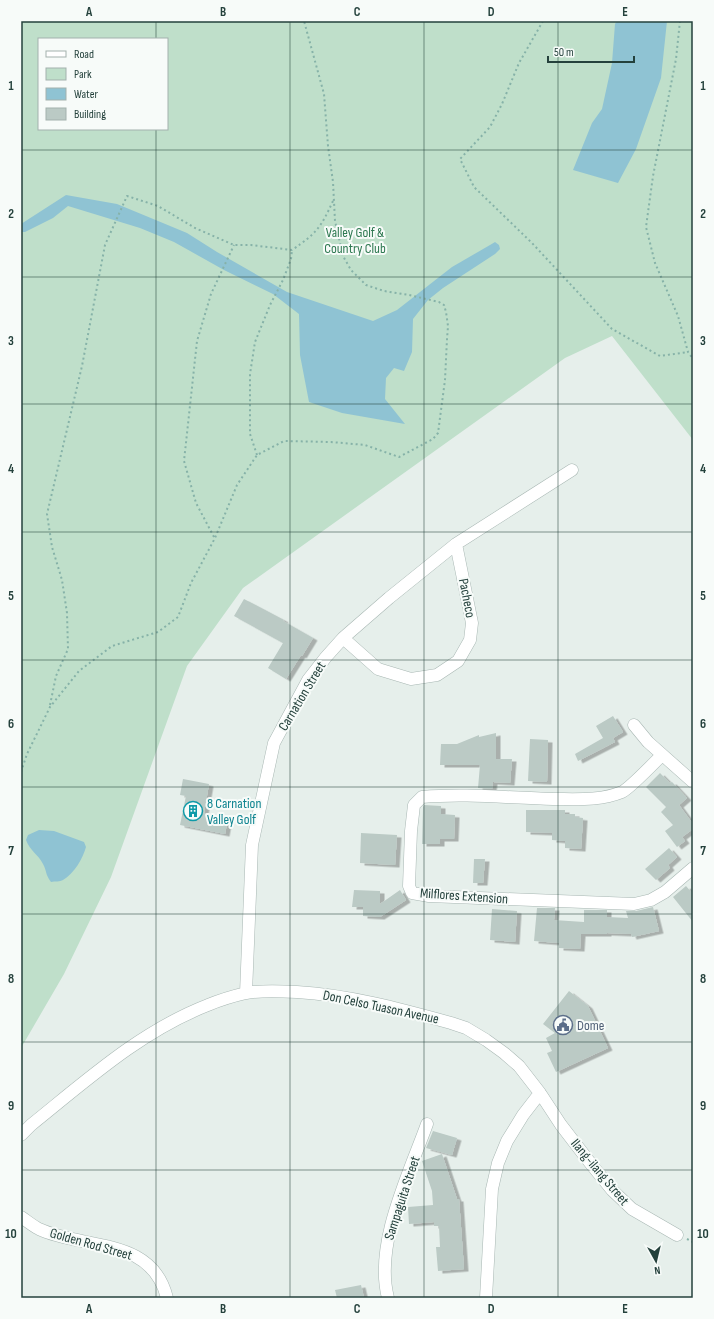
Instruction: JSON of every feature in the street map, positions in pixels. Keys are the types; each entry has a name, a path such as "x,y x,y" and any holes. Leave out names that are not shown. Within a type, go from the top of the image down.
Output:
{"street":[{"name":"Carnation Street","path":"246,993 252,845 274,743 308,680 343,638 389,598 456,544 572,470"},
{"name":"Pacheco","path":"343,638 378,669 411,679 437,675 458,661 470,640 472,622 456,544"},
{"path":"634,725 648,742 693,782"},
{"name":"Milflores Extension","path":"662,755 624,791 597,798 440,795 422,797 414,805 411,831 409,886 412,893 429,896 634,904 651,900 665,892 693,868"},
{"name":"Don Celso Tuason Avenue","path":"21,1135 31,1124 96,1073 132,1045 154,1031 197,1009 220,1000 246,993 278,991 316,993 347,998 466,1028 504,1052 519,1066 540,1093"},
{"path":"486,1298 492,1189 498,1163 507,1141 523,1115 540,1093"},
{"name":"Ilang-ilang Street","path":"540,1093 561,1125 612,1190 632,1209 677,1235"},
{"name":"Sampaguita Street","path":"388,1298 385,1267 388,1238 397,1207 427,1124"},
{"name":"Golden Rod Street","path":"21,1217 39,1229 124,1251 141,1259 155,1273 166,1293 167,1298"}],"path":[{"path":"21,772 27,754 50,707 79,671 112,646 158,632 178,617 191,583 215,538 237,485 257,455 284,441 300,441 365,445 399,457 433,439 438,433 445,380 448,326 444,305 432,300 384,291 366,285 351,270 343,256 338,236 324,94 304,21"},
{"path":"543,21 519,63 502,104 490,127 460,159 474,187 532,243 612,329 660,356 688,352"},
{"path":"680,21 676,59 653,176 646,227 655,263 678,316 688,352 693,359"},
{"path":"50,707 56,676 68,649 67,613 62,580 52,547 47,514 84,358 105,245 127,196 158,206 195,228 234,245 251,245 292,250 310,238 322,224 334,200"},
{"path":"215,538 196,503 184,461 197,341 212,294 234,245"},
{"path":"257,455 250,434 250,374 255,342 270,305 283,280 291,259 292,250"}],"green space":[{"name":"Valley Golf & Country Club","path":"21,21 693,21 693,440 612,336 565,358 243,588 187,666 111,877 64,974 21,1048"}],"water":[{"path":"617,21 667,21 661,78 636,149 618,183 573,170 592,123 602,109 612,63 615,24"},
{"path":"66,195 117,204 187,233 287,292 373,321 397,310 452,267 495,242 499,245 500,249 428,300 413,319 412,352 404,371 394,368 386,378 385,399 405,424 342,413 309,402 300,355 299,314 273,294 224,270 174,242 140,228 68,206 53,218 25,232 21,232 21,224"},
{"path":"39,830 54,831 84,842 86,847 83,856 71,874 62,881 51,882 44,866 26,840 28,835"}],"building":[{"path":"244,599 284,620 283,621 313,638 286,679 268,668 283,643 234,616"},
{"path":"613,716 623,732 613,738 615,742 578,761 575,754 603,738 596,726"},
{"path":"496,733 496,759 512,759 510,783 493,782 492,789 478,788 480,765 440,765 441,744 457,744 479,735 479,737"},
{"path":"530,739 548,740 547,782 528,781"},
{"path":"660,773 670,783 672,782 687,798 679,805 693,824 693,829 682,837 685,841 677,847 665,831 673,825 661,812 666,807 646,787"},
{"name":"8 Carnation Valley Golf","path":"183,779 209,784 204,813 228,818 225,834 180,825 186,796 180,795"},
{"path":"424,805 441,806 441,814 455,815 454,839 440,839 440,844 422,844"},
{"path":"526,810 565,810 565,814 575,814 575,817 583,818 581,849 565,848 565,841 552,840 552,833 526,832"},
{"path":"361,833 397,835 395,865 360,863"},
{"path":"669,848 677,857 668,865 670,868 656,880 645,869"},
{"path":"474,859 485,859 483,883 473,883"},
{"path":"686,886 693,894 693,922 673,897"},
{"path":"354,890 380,891 380,904 400,890 406,900 380,917 363,916 363,907 352,907"},
{"path":"653,907 659,931 632,937 631,934 581,934 580,949 559,948 559,943 534,941 537,908 555,908 554,920 584,922 584,910 607,910 607,917 628,918 626,911 636,911"},
{"path":"492,909 517,911 515,942 490,940"},
{"path":"569,991 588,1006 608,1048 556,1072 547,1053 552,1051 546,1038 555,1033 543,1024"},
{"path":"433,1131 457,1138 452,1155 426,1148"},
{"path":"442,1154 457,1199 459,1199 464,1269 438,1271 436,1247 440,1247 439,1226 434,1226 434,1222 409,1224 408,1207 433,1205 432,1191 422,1161"},
{"path":"361,1285 364,1298 337,1298 335,1290"}],"place":[{"name":"8 Carnation Valley Golf","path":"193,811"},
{"name":"Dome","path":"563,1025"}]}
